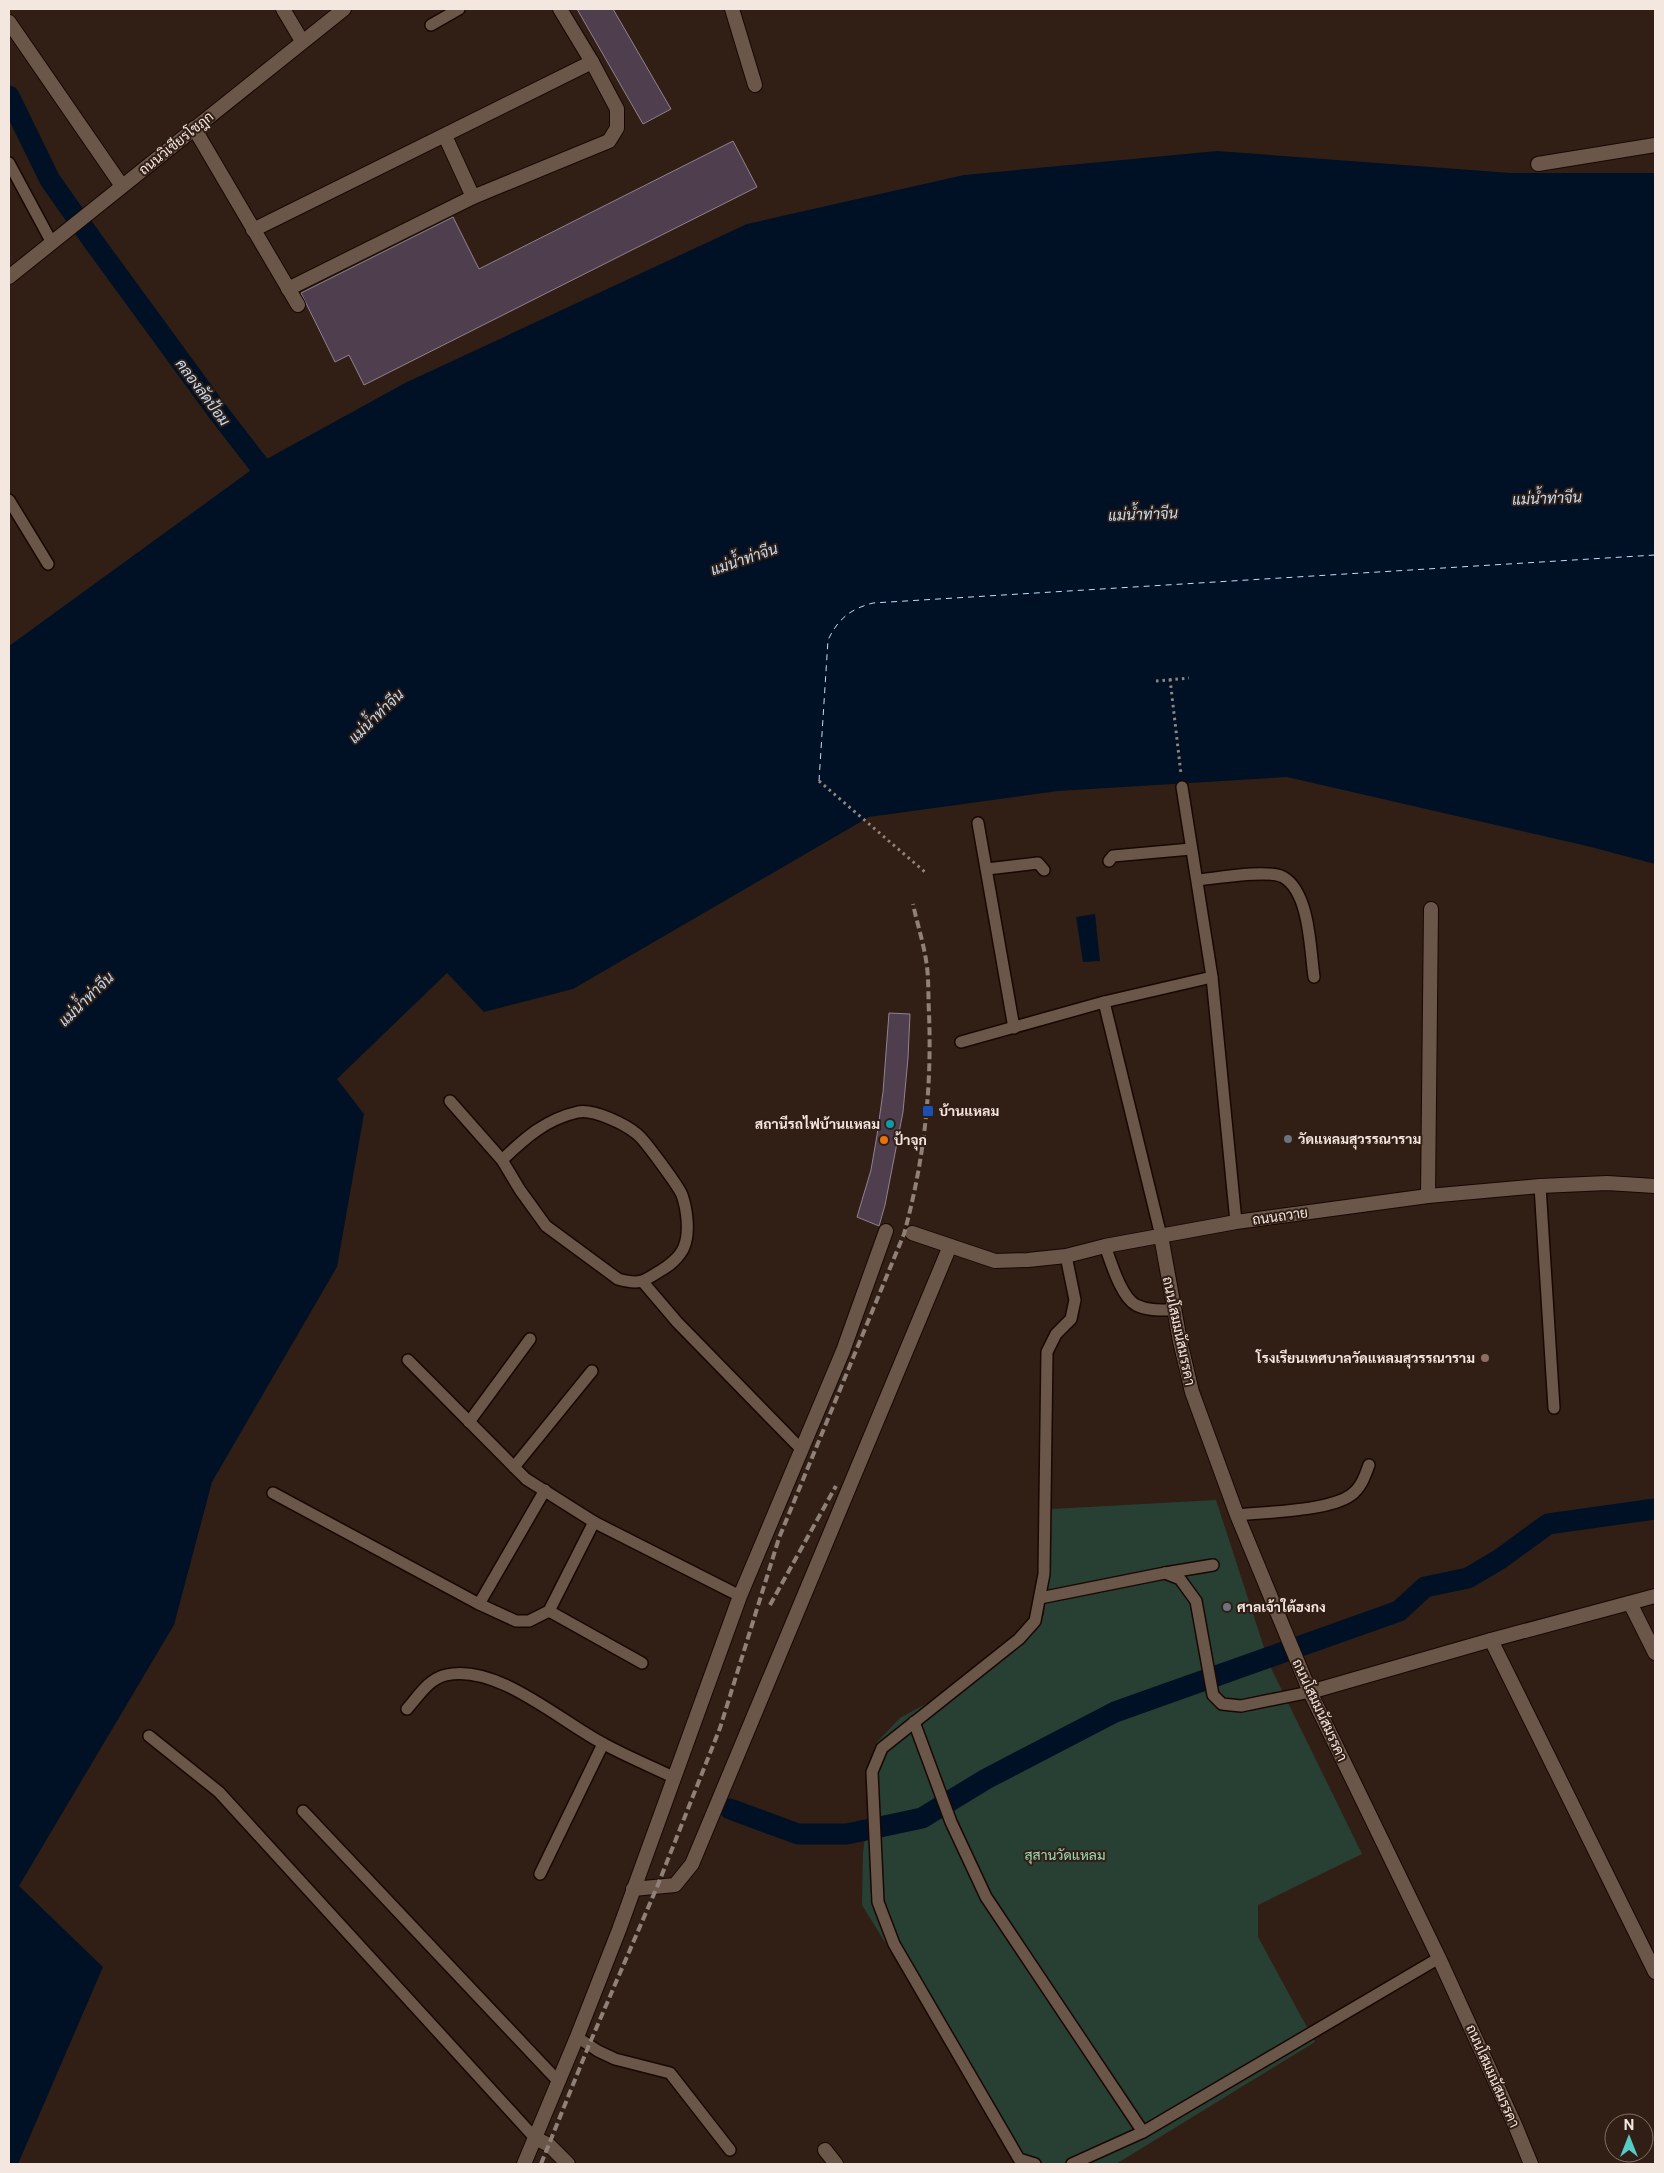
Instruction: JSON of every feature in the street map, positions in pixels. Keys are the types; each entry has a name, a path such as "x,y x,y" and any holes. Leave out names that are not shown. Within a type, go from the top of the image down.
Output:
{"street":[{"path":"283,9 302,41"},
{"name":"ถนนวิเชียรโชฎก","path":"9,277 344,9"},
{"path":"288,290 473,197 609,141 617,128 617,109 592,62 560,9"},
{"path":"732,9 756,85"},
{"path":"9,22 122,186"},
{"path":"254,230 592,62"},
{"path":"194,128 298,305"},
{"path":"445,136 473,197"},
{"path":"1538,164 1655,146"},
{"path":"1428,1196 1431,909"},
{"name":"ถนนถวาย","path":"912,1233 995,1261 1028,1260 1066,1256 1105,1246 1236,1222 1428,1196 1540,1186 1607,1183 1655,1186"},
{"path":"524,2164 577,2037 740,1596 800,1448 843,1351 886,1230"},
{"name":"ถนนโสมมนัสมรรคา","path":"1161,1236 1174,1310 1192,1392 1237,1515 1310,1692 1439,1958 1531,2164"},
{"path":"633,1889 675,1885 692,1864 950,1246"},
{"path":"1310,1692 1491,1640 1655,1596"},
{"path":"1630,1603 1655,1653"},
{"path":"1491,1640 1655,1972"},
{"path":"535,2138 549,2145 568,2164"},
{"path":"825,2150 836,2164"}],"lane":[{"path":"432,25 459,9"},
{"path":"9,163 52,244"},
{"path":"9,500 48,564"},
{"path":"1182,787 1212,977 1236,1222"},
{"path":"978,823 988,869 1014,1028"},
{"path":"1109,861 1113,856 1191,850"},
{"path":"988,869 1038,863 1044,870"},
{"path":"1198,880 1261,874 1282,877 1295,888 1304,909 1314,978"},
{"path":"961,1042 1104,1002 1212,977"},
{"path":"1104,1002 1161,1236"},
{"path":"450,1102 502,1160 520,1190 546,1226 618,1279 643,1282 670,1265 684,1247 688,1224 682,1194 638,1134 610,1118 580,1112 550,1121 502,1160"},
{"path":"1540,1186 1554,1408"},
{"path":"1105,1246 1124,1292 1134,1304 1149,1309 1174,1310"},
{"path":"1035,2164 1018,2159 894,1944 878,1902 872,1772 882,1748 1018,1639 1035,1621 1044,1574 1047,1352 1056,1334 1071,1319 1075,1300 1066,1256"},
{"path":"643,1282 678,1322 800,1448"},
{"path":"469,1422 530,1339"},
{"path":"408,1360 526,1479 594,1522 740,1596"},
{"path":"514,1467 592,1371"},
{"path":"1237,1515 1329,1504 1352,1495 1363,1481 1369,1465"},
{"path":"479,1604 545,1490"},
{"path":"273,1493 479,1604 516,1621 529,1621 549,1611 594,1522"},
{"path":"1040,1598 1164,1572 1213,1565"},
{"path":"1164,1572 1180,1580 1196,1601 1213,1695 1222,1704 1241,1706 1310,1692"},
{"path":"549,1611 642,1663"},
{"path":"407,1710 432,1680 446,1674 470,1674 511,1686 603,1744 673,1777"},
{"path":"914,1722 951,1822 986,1897 1143,2132"},
{"path":"149,1736 219,1792 535,2138"},
{"path":"540,1874 603,1744"},
{"path":"303,1811 558,2081"},
{"path":"1072,2164 1143,2132 1439,1958"},
{"path":"577,2037 598,2052 615,2059 670,2073 730,2150"}],"path":[{"path":"1156,681 1189,678"},
{"path":"1170,679 1182,787"},
{"path":"819,781 925,872"}],"green space":[{"name":"สุสานวัดแหลม","path":"1216,1500 1270,1666 1362,1854 1258,1905 1258,1937 1315,2042 1116,2164 1022,2164 862,1905 863,1853 877,1742 900,1718 993,1667 1044,1615 1052,1509"}],"water":[{"name":"แม่น้ำท่าจีน","path":"1217,151 1511,173 1655,173 1655,864 1587,846 1287,777 1058,791 869,817 573,989 484,1012 447,973 337,1079 364,1114 337,1267 212,1482 174,1625 19,1886 103,1967 18,2164 9,2164 9,646 265,460 405,383 747,224 964,175"},
{"path":"1095,914 1100,961 1083,962 1076,917"}],"building":[{"path":"577,9 613,9 671,109 643,124"},
{"path":"733,141 757,187 364,385 349,355 335,362 301,293 453,217 479,269"},
{"name":"สถานีรถไฟบ้านแหลม","path":"889,1013 910,1014 908,1058 903,1112 885,1205 879,1226 857,1217 871,1170 877,1135 883,1092"}],"waterway":[{"name":"คลองลัดป้อม","path":"9,96 50,180 218,412 276,487"},
{"path":"730,1809 798,1834 847,1834 922,1818 986,1779 1115,1712 1399,1611 1425,1587 1468,1578 1500,1559 1548,1524 1655,1509"}],"ferry route":[{"path":"819,781 828,640 836,626 846,616 858,608 873,603 1655,555"}],"railway":[{"path":"541,2164 589,2045 657,1887 720,1728 779,1538 904,1234 917,1179 925,1125 930,1041 928,973 913,904"},
{"path":"770,1605 836,1486"}],"place":[{"name":"บ้านแหลม","path":"928,1111"},
{"name":"สถานีรถไฟบ้านแหลม","path":"890,1124"},
{"name":"วัดแหลมสุวรรณาราม","path":"1288,1139"},
{"name":"ป้าจุก","path":"884,1140"},
{"name":"โรงเรียนเทศบาลวัดแหลมสุวรรณาราม","path":"1485,1358"},
{"name":"ศาลเจ้าใต้ฮงกง","path":"1227,1607"}]}
